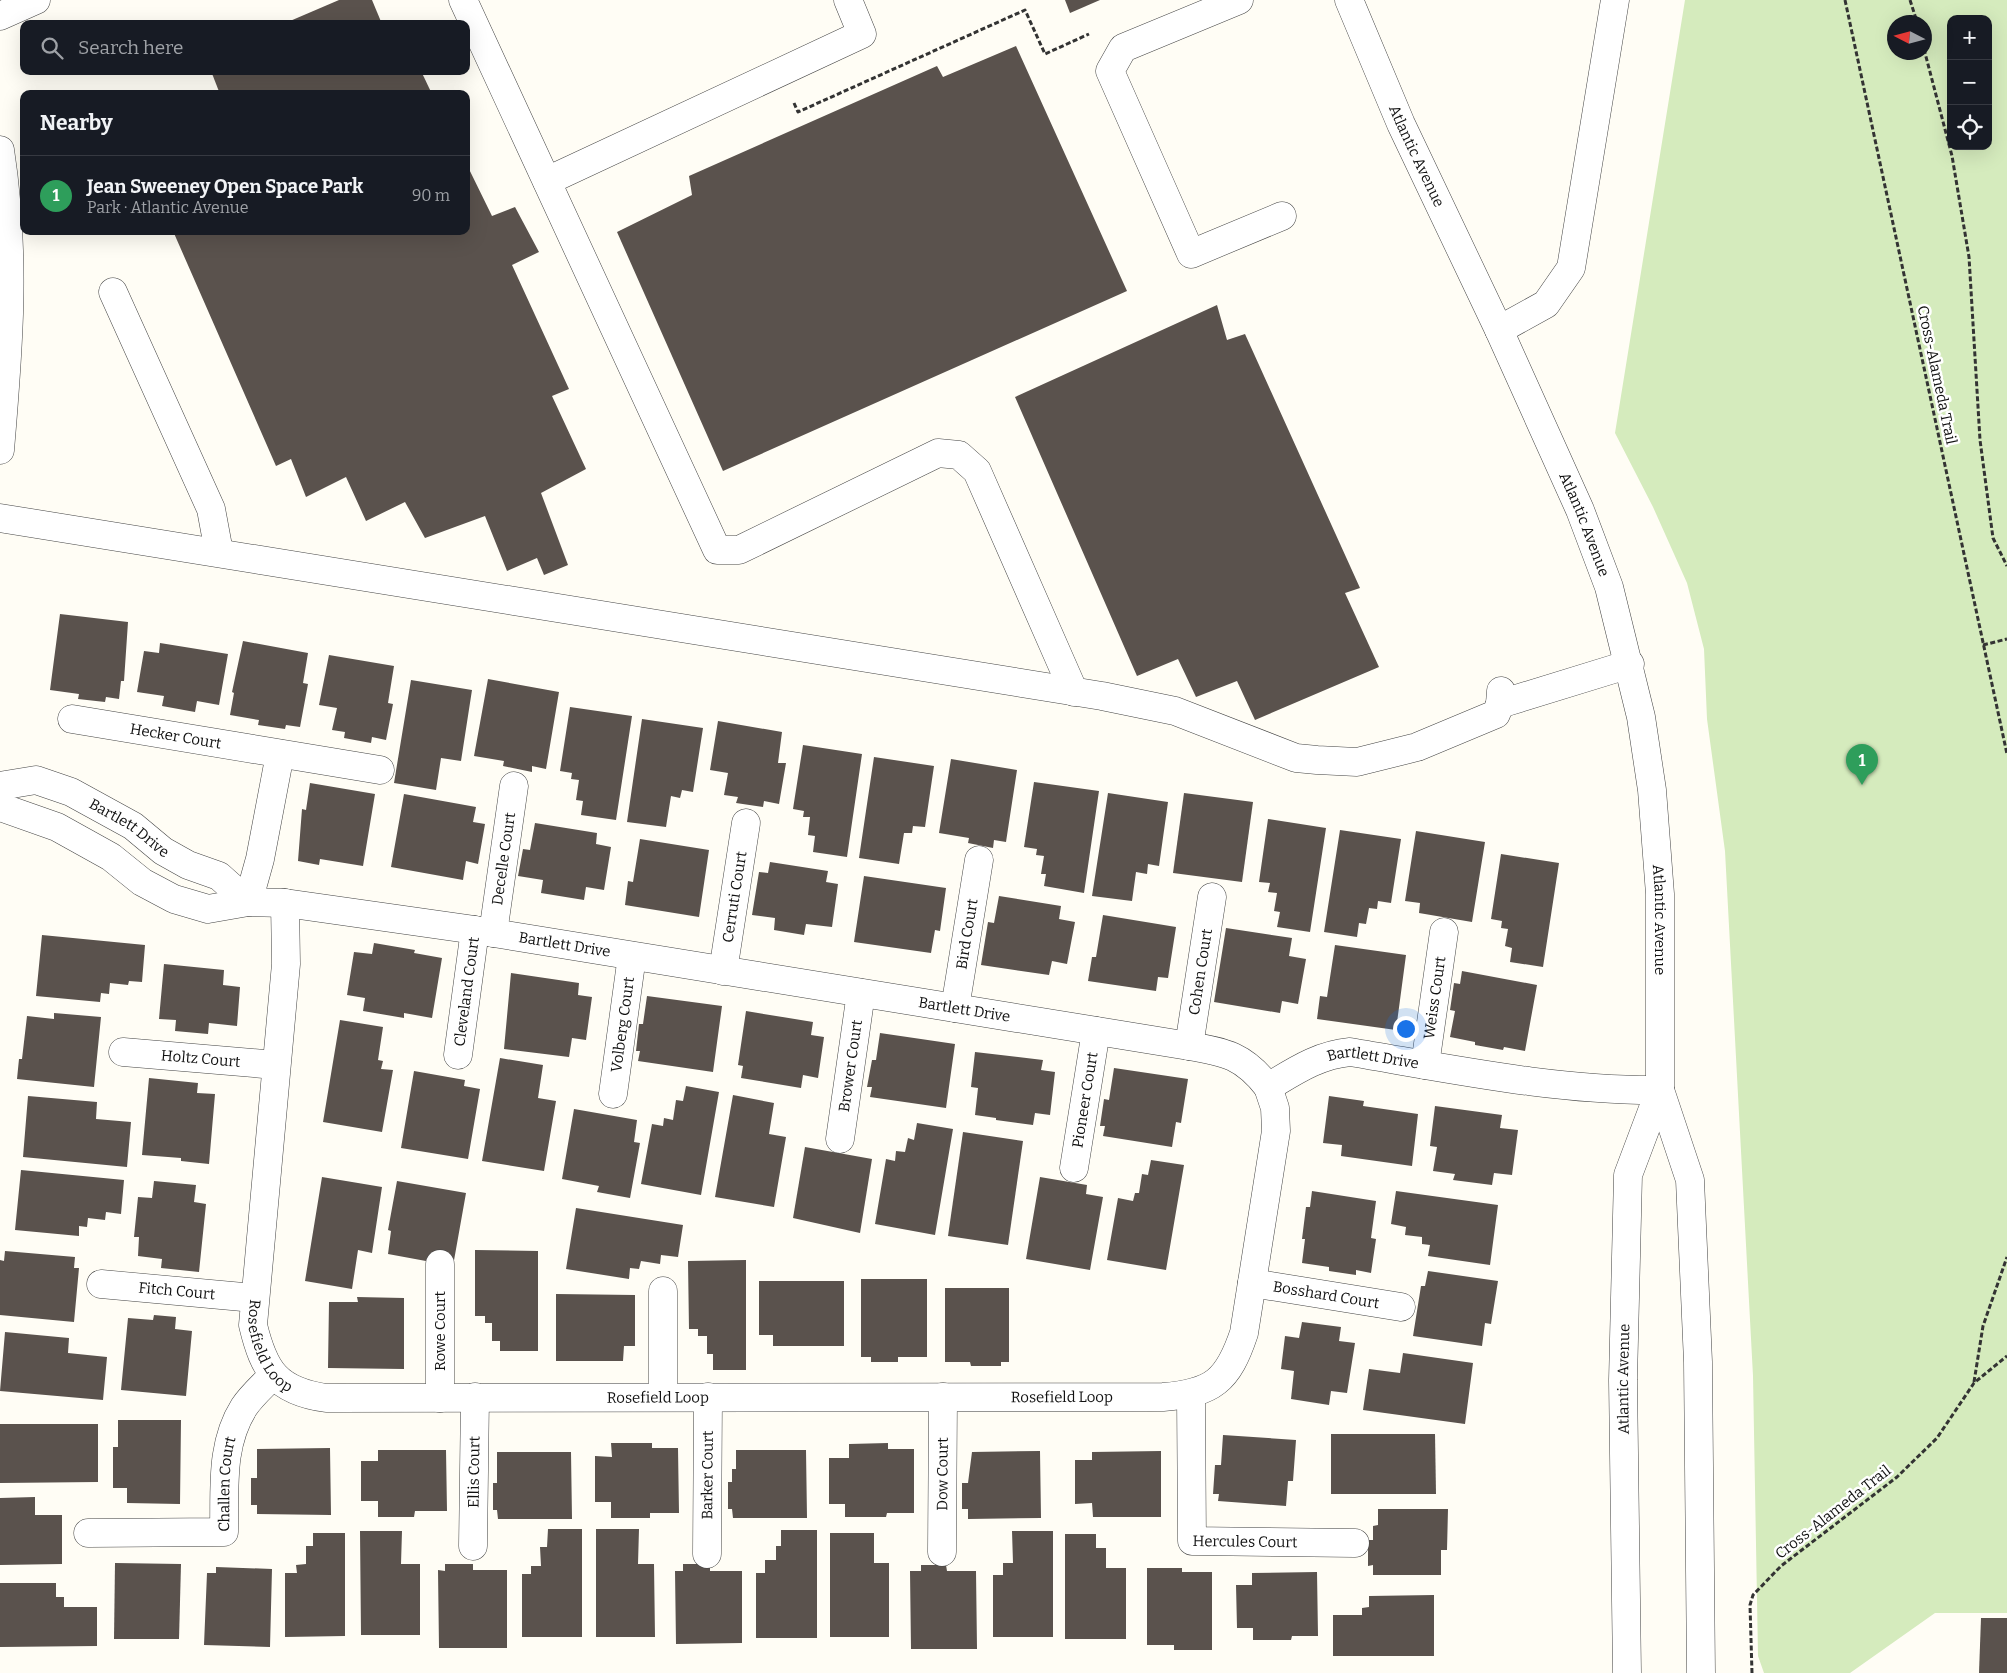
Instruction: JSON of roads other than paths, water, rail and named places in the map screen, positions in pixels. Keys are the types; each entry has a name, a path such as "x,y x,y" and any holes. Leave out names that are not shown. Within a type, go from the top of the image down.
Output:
{"street":[{"path":"0,16 36,0"},
{"path":"463,0 717,550 740,550 938,453 960,455 977,471 1074,692"},
{"path":"547,181 862,34 848,0"},
{"path":"1239,0 1123,48 1110,70 1191,254 1282,216"},
{"name":"Atlantic Avenue","path":"1349,0 1401,124 1499,330 1580,510 1609,587 1630,664 1641,717 1652,790 1660,894 1660,1090 1690,1180 1698,1362 1701,1673"},
{"path":"1499,330 1546,304 1571,268 1615,0"},
{"path":"0,150 8,199 12,284 8,368 0,450"},
{"path":"112,292 211,509 219,552"},
{"path":"0,518 1074,692 1175,711 1296,758 1357,762 1417,747 1496,714 1500,698 1630,664"},
{"name":"Hecker Court","path":"72,720 380,770"},
{"path":"248,902 260,859 280,754"},
{"name":"Bartlett Drive","path":"0,786 36,780 71,792 133,826 163,851 188,865 219,876 248,902"},
{"name":"Decelle Court","path":"484,932 514,786"},
{"name":"Bartlett Drive","path":"0,807 57,827 111,857 142,882 174,900 208,909 248,902 285,903 484,932 1221,1051 1241,1059 1256,1071 1268,1086 1312,1061 1331,1054 1350,1052 1425,1065 1573,1086 1621,1090 1660,1090"},
{"name":"Cerruti Court","path":"723,970 746,823"},
{"name":"Bird Court","path":"954,1008 979,860"},
{"name":"Cohen Court","path":"1189,1046 1212,897"},
{"name":"Rosefield Loop","path":"285,903 286,964 254,1298 253,1326 260,1352 273,1375 288,1387 307,1395 326,1398 943,1398 1163,1397 1191,1395 1209,1387 1226,1373 1237,1354 1244,1334 1276,1131 1275,1108 1268,1086"},
{"name":"Cleveland Court","path":"458,1055 484,932"},
{"name":"Weiss Court","path":"1425,1065 1444,932"},
{"name":"Volberg Court","path":"613,1094 632,956"},
{"name":"Brower Court","path":"840,1139 861,992"},
{"name":"Pioneer Court","path":"1074,1168 1096,1031"},
{"name":"Holtz Court","path":"123,1052 276,1065"},
{"name":"Atlantic Avenue","path":"1627,1673 1623,1380 1628,1175 1660,1090"},
{"name":"Rowe Court","path":"440,1264 440,1398"},
{"name":"Bosshard Court","path":"1252,1282 1401,1307"},
{"name":"Fitch Court","path":"101,1284 254,1298"},
{"path":"662,1397 663,1291"},
{"name":"Challen Court","path":"88,1533 224,1532 225,1458 231,1432 245,1405 273,1375"},
{"name":"Hercules Court","path":"1191,1395 1192,1541 1355,1543"},
{"name":"Barker Court","path":"707,1554 708,1397"},
{"name":"Ellis Court","path":"473,1546 475,1398"},
{"name":"Dow Court","path":"942,1552 943,1398"}],"place":[{"name":"Jean Sweeney Open Space Park","path":"1862,785"}]}
